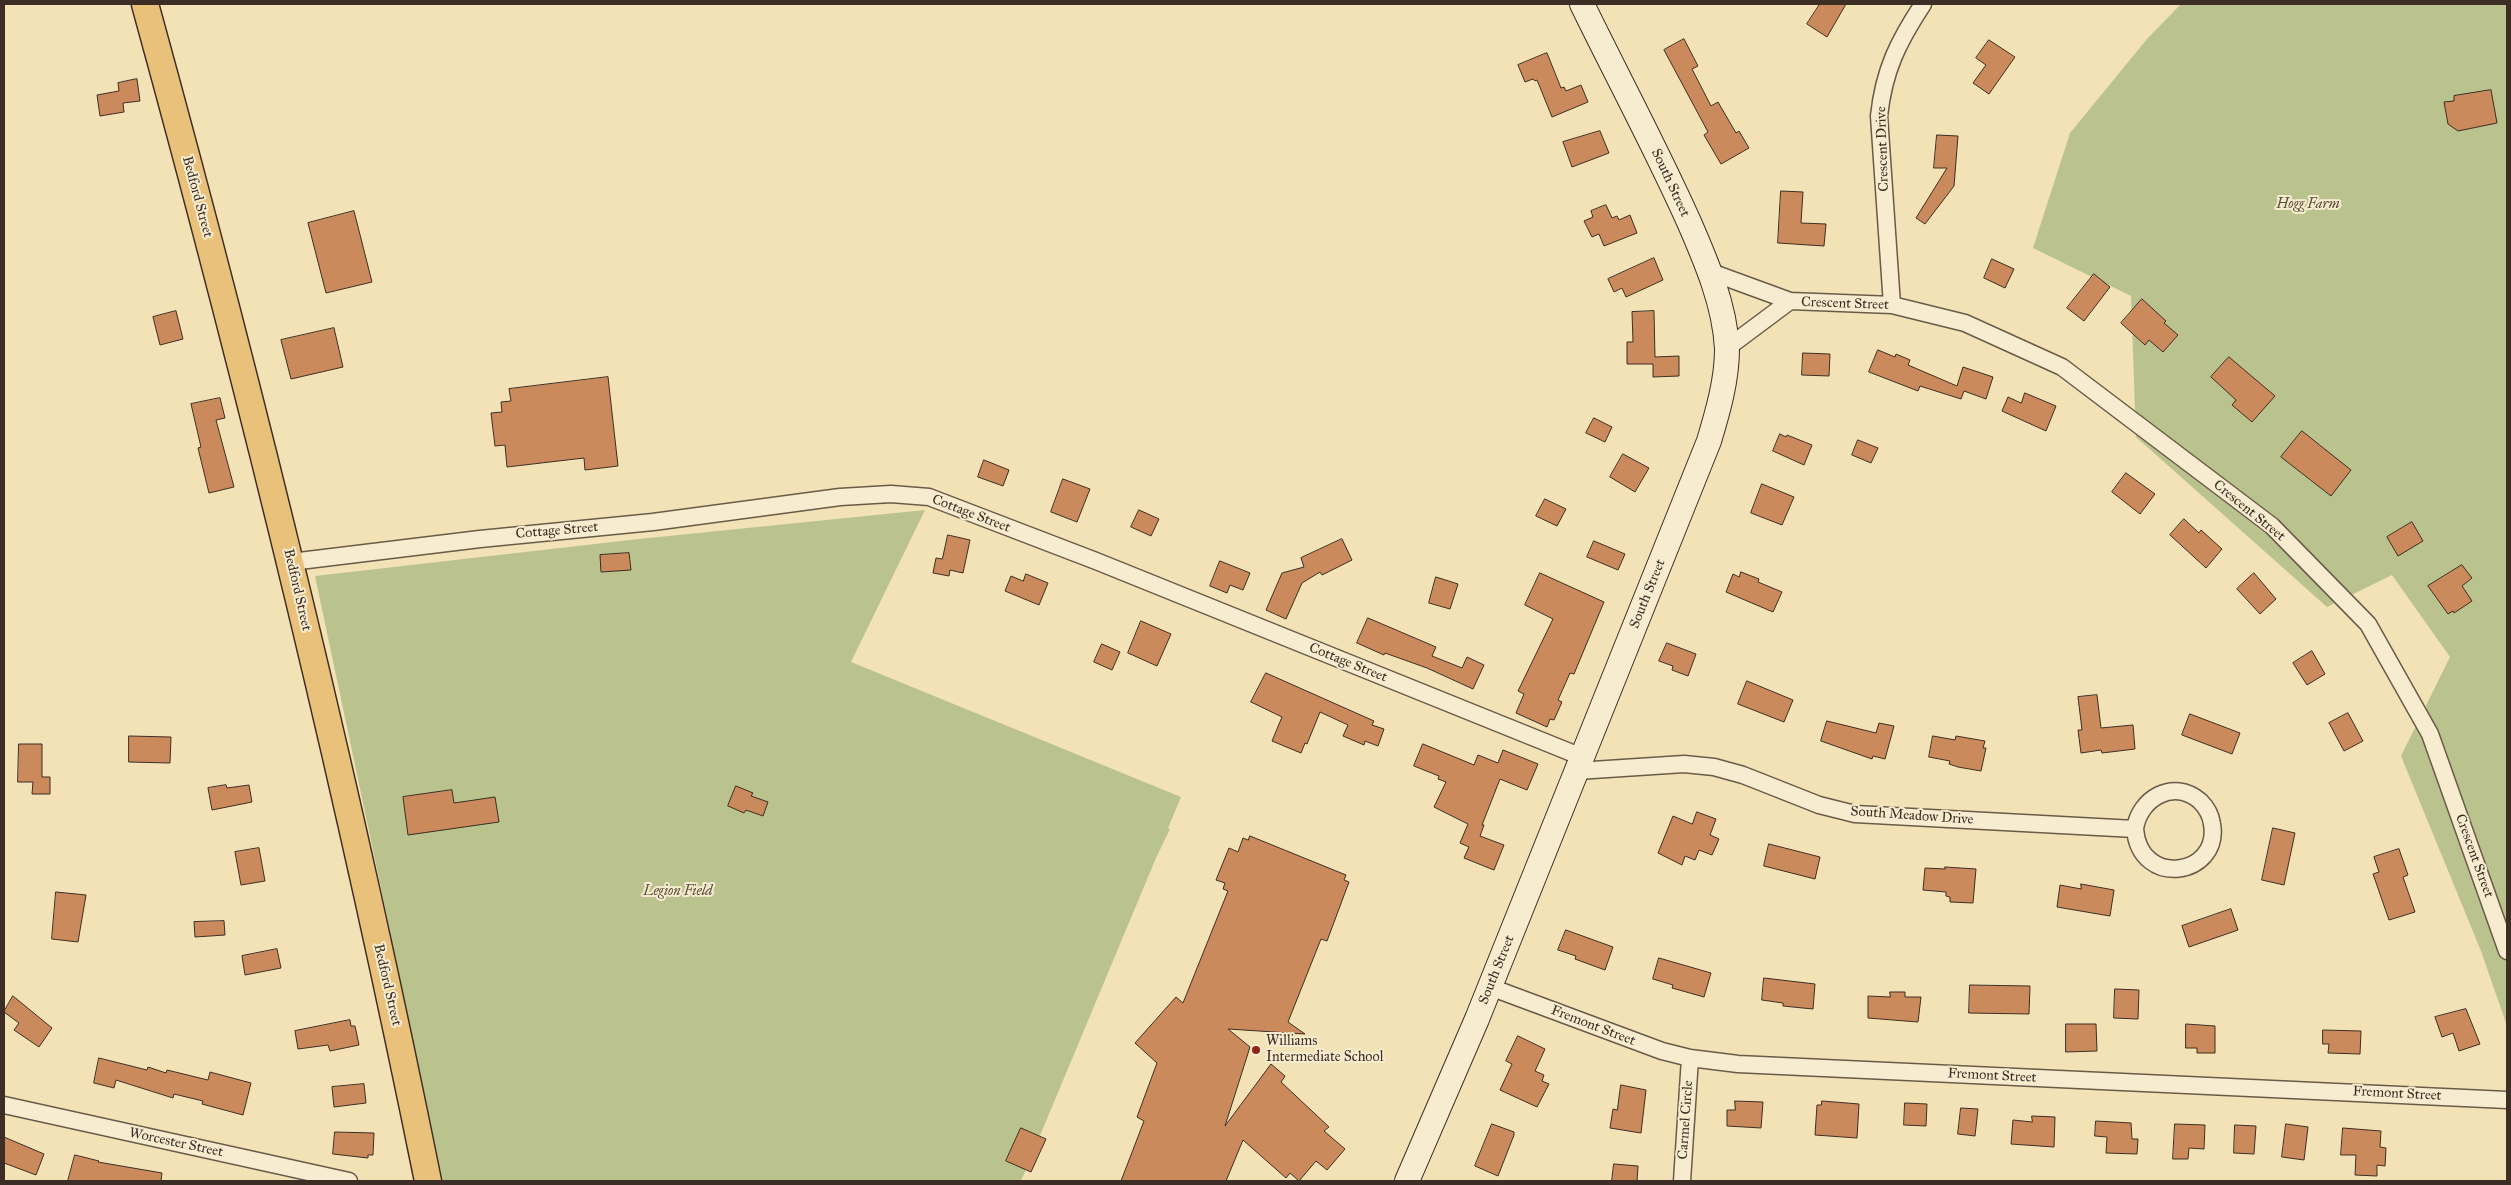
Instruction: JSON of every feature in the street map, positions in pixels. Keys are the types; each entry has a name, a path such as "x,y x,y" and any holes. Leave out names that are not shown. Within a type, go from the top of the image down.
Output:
{"main road":[{"name":"Bedford Street","path":"145,4 291,562 392,1002 428,1181"}],"street":[{"name":"South Street","path":"1407,1181 1490,987 1709,441 1722,391 1727,348 1723,322 1708,271 1666,173 1582,4"},
{"name":"Crescent Drive","path":"1892,305 1880,108 1889,65 1923,4"},
{"name":"Crescent Street","path":"1708,271 1790,302 1892,305 1966,322 2062,367 2272,526 2368,624 2430,734 2507,951"},
{"name":"Crescent Street","path":"1727,348 1790,302"},
{"name":"Cottage Street","path":"291,562 465,541 653,522 840,497 901,494 929,496 1580,764"},
{"name":"South Meadow Drive","path":"1580,764 1684,764 1714,767 1744,775 1819,805 1855,814 2135,829"},
{"path":"2170,792 2186,794 2200,801 2209,814 2213,829 2210,846 2200,859 2186,868 2170,870 2161,868 2147,859 2138,846 2135,829 2138,814 2148,801 2170,792"},
{"name":"Fremont Street","path":"1490,987 1662,1051 1690,1058 1757,1065 2507,1100"},
{"name":"Carmel Circle","path":"1682,1181 1690,1058"},
{"name":"Worcester Street","path":"4,1105 349,1181"}],"green space":[{"name":"Hogg Farm","path":"2181,4 2507,4 2507,1026 2481,951 2401,756 2450,657 2392,575 2327,607 2136,437 2131,296 2033,248 2070,133 2147,39"},
{"name":"Legion Field","path":"925,510 851,662 1181,797 1168,828 1170,829 1156,858 1021,1181 443,1181 315,576 639,539"}],"building":[{"path":"1820,4 1846,4 1827,37 1807,24"},
{"path":"1684,39 1698,66 1692,69 1711,106 1718,102 1736,133 1739,131 1749,148 1721,164 1704,135 1708,132 1664,50"},
{"path":"1989,40 2015,57 1989,94 1973,83 1986,65 1976,58"},
{"path":"1547,53 1561,88 1564,87 1566,91 1581,85 1588,102 1552,117 1537,80 1533,79 1525,82 1518,65"},
{"path":"137,79 140,101 123,103 124,112 100,116 97,95 119,91 118,83"},
{"path":"2491,90 2497,123 2458,131 2448,124 2444,102 2454,101 2454,96"},
{"path":"1600,131 1609,153 1572,167 1563,142"},
{"path":"1937,135 1958,136 1954,186 1925,224 1916,218 1947,168 1934,168"},
{"path":"1781,191 1803,192 1801,223 1826,224 1824,246 1778,243"},
{"path":"1606,205 1612,218 1617,216 1619,220 1630,215 1637,233 1604,246 1599,234 1592,237 1584,221 1593,217 1591,211"},
{"path":"354,211 372,282 326,293 308,223"},
{"path":"1654,258 1663,280 1626,297 1622,288 1614,292 1608,279"},
{"path":"1992,259 2014,269 2005,288 1984,278"},
{"path":"2094,274 2110,287 2084,321 2067,308"},
{"path":"2142,299 2178,335 2163,352 2149,340 2145,345 2121,323"},
{"path":"176,311 183,339 160,345 153,317"},
{"path":"1654,311 1655,357 1679,356 1679,376 1653,377 1653,364 1627,364 1627,342 1633,342 1632,312"},
{"path":"334,328 343,367 291,379 281,340"},
{"path":"1878,350 1895,357 1896,354 1910,360 1908,365 1957,386 1963,367 1993,377 1986,399 1964,391 1961,399 1920,386 1918,391 1869,372"},
{"path":"1803,353 1830,354 1829,376 1802,375"},
{"path":"2229,357 2275,396 2252,422 2232,405 2236,400 2211,377"},
{"path":"608,377 618,466 585,470 584,458 507,467 505,445 495,446 491,413 502,412 501,402 511,401 509,389"},
{"path":"2025,393 2056,406 2046,431 2002,411 2008,397 2021,403"},
{"path":"220,398 225,418 216,420 234,487 209,493 198,448 201,447 191,404"},
{"path":"1594,418 1612,427 1605,442 1586,433"},
{"path":"2302,431 2351,470 2331,496 2281,457"},
{"path":"1780,434 1812,445 1804,465 1773,451"},
{"path":"1858,440 1878,448 1871,463 1852,455"},
{"path":"1623,454 1649,468 1635,492 1610,477"},
{"path":"984,460 1009,470 1003,486 978,477"},
{"path":"2126,473 2155,494 2140,514 2112,492"},
{"path":"1063,479 1090,489 1077,522 1051,512"},
{"path":"1762,484 1794,497 1782,525 1751,513"},
{"path":"1545,499 1566,509 1557,526 1536,516"},
{"path":"1139,510 1159,519 1151,536 1131,527"},
{"path":"2184,519 2199,533 2201,530 2222,549 2206,568 2170,535"},
{"path":"2412,522 2423,541 2398,556 2387,537"},
{"path":"948,535 970,540 963,573 950,570 949,576 933,573 936,558 942,559"},
{"path":"1342,539 1352,560 1322,575 1320,572 1302,583 1286,619 1266,610 1282,573 1304,567 1301,558"},
{"path":"1594,541 1625,554 1618,570 1587,557"},
{"path":"629,553 631,570 601,572 600,555"},
{"path":"1220,561 1250,573 1243,590 1230,585 1227,593 1210,586"},
{"path":"2462,565 2472,578 2462,586 2472,601 2454,613 2453,611 2448,614 2428,586"},
{"path":"1741,572 1759,579 1758,582 1782,592 1773,612 1726,592 1733,574 1739,577"},
{"path":"1540,573 1604,602 1574,674 1570,673 1558,700 1562,702 1554,720 1550,719 1547,727 1516,713 1524,694 1518,691 1553,619 1525,605"},
{"path":"2254,573 2276,599 2260,614 2237,589"},
{"path":"1026,574 1048,583 1039,605 1005,591 1011,576 1023,581"},
{"path":"1436,577 1458,584 1450,609 1429,603"},
{"path":"1368,618 1436,647 1432,656 1462,668 1467,657 1484,665 1473,689 1427,668 1385,653 1384,655 1357,643"},
{"path":"1141,621 1171,634 1157,666 1128,653"},
{"path":"1667,643 1696,654 1688,676 1672,670 1673,666 1659,661"},
{"path":"1102,644 1120,652 1112,670 1094,662"},
{"path":"2312,651 2325,674 2307,685 2293,663"},
{"path":"1266,673 1374,721 1372,725 1384,729 1378,746 1365,741 1364,745 1343,736 1348,725 1320,712 1307,744 1305,743 1301,753 1272,741 1282,717 1251,702"},
{"path":"1747,681 1793,700 1784,722 1738,704"},
{"path":"2097,695 2101,728 2133,725 2135,749 2102,753 2101,750 2081,753 2078,730 2082,730 2078,697"},
{"path":"2348,713 2363,741 2344,751 2329,723"},
{"path":"2190,714 2240,733 2232,754 2182,735"},
{"path":"1827,721 1876,733 1879,723 1894,726 1885,759 1873,756 1872,759 1821,741"},
{"path":"129,736 171,737 170,763 129,762"},
{"path":"1933,736 1955,740 1956,736 1985,741 1983,748 1986,748 1981,771 1958,767 1949,764 1950,761 1929,757"},
{"path":"19,744 42,744 42,777 50,777 50,794 32,794 33,782 18,782"},
{"path":"1423,744 1474,765 1478,755 1498,763 1503,750 1538,764 1527,790 1500,779 1482,825 1484,825 1480,836 1504,845 1494,870 1464,858 1469,847 1460,843 1468,824 1434,807 1446,782 1438,779 1439,776 1414,766"},
{"path":"226,785 227,788 249,785 252,802 212,810 208,788"},
{"path":"736,786 753,793 751,796 768,802 763,816 746,810 744,813 728,806"},
{"path":"452,790 454,803 495,797 499,822 408,835 403,797"},
{"path":"1697,812 1716,819 1710,835 1719,839 1712,855 1699,850 1695,860 1685,856 1682,865 1658,853 1673,816 1692,824"},
{"path":"2273,828 2295,833 2284,885 2262,880"},
{"path":"1250,836 1346,875 1344,880 1349,882 1327,941 1321,939 1288,1022 1305,1034 1228,1029 1250,1047 1225,1126 1271,1064 1285,1076 1281,1082 1329,1127 1324,1131 1345,1149 1327,1170 1316,1161 1299,1181 1290,1173 1286,1178 1243,1140 1226,1181 1121,1181 1144,1121 1137,1117 1157,1063 1135,1043 1176,997 1183,1003 1228,891 1223,889 1225,883 1216,880 1229,848 1238,852 1243,838 1248,840"},
{"path":"1769,844 1820,857 1815,879 1764,866"},
{"path":"259,848 265,881 241,885 235,852"},
{"path":"2399,849 2408,875 2403,877 2415,912 2389,920 2373,874 2379,872 2374,857"},
{"path":"1945,867 1976,869 1973,903 1950,902 1950,897 1946,896 1946,892 1923,890 1925,868 1945,869"},
{"path":"2081,884 2114,890 2110,916 2057,907 2060,885 2081,889"},
{"path":"56,892 86,895 78,942 52,939"},
{"path":"2231,909 2238,930 2189,947 2182,926"},
{"path":"224,921 225,935 195,937 194,922"},
{"path":"1566,930 1613,947 1605,970 1575,959 1576,956 1558,950"},
{"path":"277,949 281,968 245,975 242,956"},
{"path":"1659,958 1711,973 1704,997 1672,988 1673,985 1653,979"},
{"path":"1764,978 1815,984 1813,1009 1783,1006 1783,1003 1762,1000"},
{"path":"1970,985 2030,986 2029,1014 1969,1013"},
{"path":"2115,989 2139,990 2138,1019 2114,1018"},
{"path":"1890,992 1905,992 1905,997 1921,997 1918,1022 1868,1018 1868,996 1890,997"},
{"path":"13,996 52,1028 39,1047 14,1030 19,1023 4,1012"},
{"path":"2466,1009 2480,1044 2459,1051 2453,1033 2442,1037 2435,1017"},
{"path":"350,1020 351,1026 355,1026 359,1045 330,1051 328,1045 298,1049 295,1031"},
{"path":"2066,1024 2096,1024 2097,1051 2066,1052"},
{"path":"2186,1024 2215,1026 2215,1053 2197,1053 2197,1048 2186,1048"},
{"path":"2323,1030 2361,1031 2360,1054 2328,1053 2329,1044 2323,1044"},
{"path":"1518,1036 1545,1049 1535,1071 1544,1075 1542,1081 1549,1084 1537,1107 1500,1090 1512,1064 1506,1061"},
{"path":"99,1058 147,1070 148,1067 166,1073 167,1070 208,1080 210,1072 251,1083 243,1115 202,1104 203,1101 174,1094 173,1098 116,1080 114,1088 94,1083"},
{"path":"364,1084 366,1103 334,1107 332,1087"},
{"path":"1621,1085 1646,1090 1641,1133 1610,1128 1613,1109 1617,1110"},
{"path":"1735,1101 1763,1102 1761,1128 1727,1126 1727,1110 1735,1110"},
{"path":"1822,1101 1859,1104 1857,1138 1815,1135 1817,1105 1821,1105"},
{"path":"1905,1103 1927,1104 1926,1126 1904,1125"},
{"path":"1961,1108 1978,1109 1975,1136 1958,1134"},
{"path":"2032,1116 2055,1117 2054,1147 2011,1144 2013,1120 2032,1122"},
{"path":"2096,1121 2131,1123 2132,1139 2138,1139 2137,1154 2106,1153 2107,1137 2095,1136"},
{"path":"1492,1124 1514,1132 1498,1176 1475,1166"},
{"path":"2175,1124 2205,1125 2204,1149 2189,1148 2188,1159 2173,1159"},
{"path":"2286,1124 2308,1127 2304,1160 2282,1157"},
{"path":"2235,1125 2256,1126 2254,1154 2234,1153"},
{"path":"1021,1128 1046,1139 1031,1172 1006,1161"},
{"path":"2343,1128 2381,1131 2380,1147 2386,1148 2385,1166 2377,1165 2377,1176 2355,1175 2356,1155 2341,1155"},
{"path":"335,1132 374,1133 373,1155 368,1155 368,1158 333,1154"},
{"path":"4,1137 44,1154 36,1175 4,1163"},
{"path":"75,1155 98,1162 162,1173 161,1181 68,1181"},
{"path":"1614,1164 1638,1166 1637,1181 1612,1181"}],"place":[{"name":"Williams Intermediate School","path":"1256,1050"}]}
